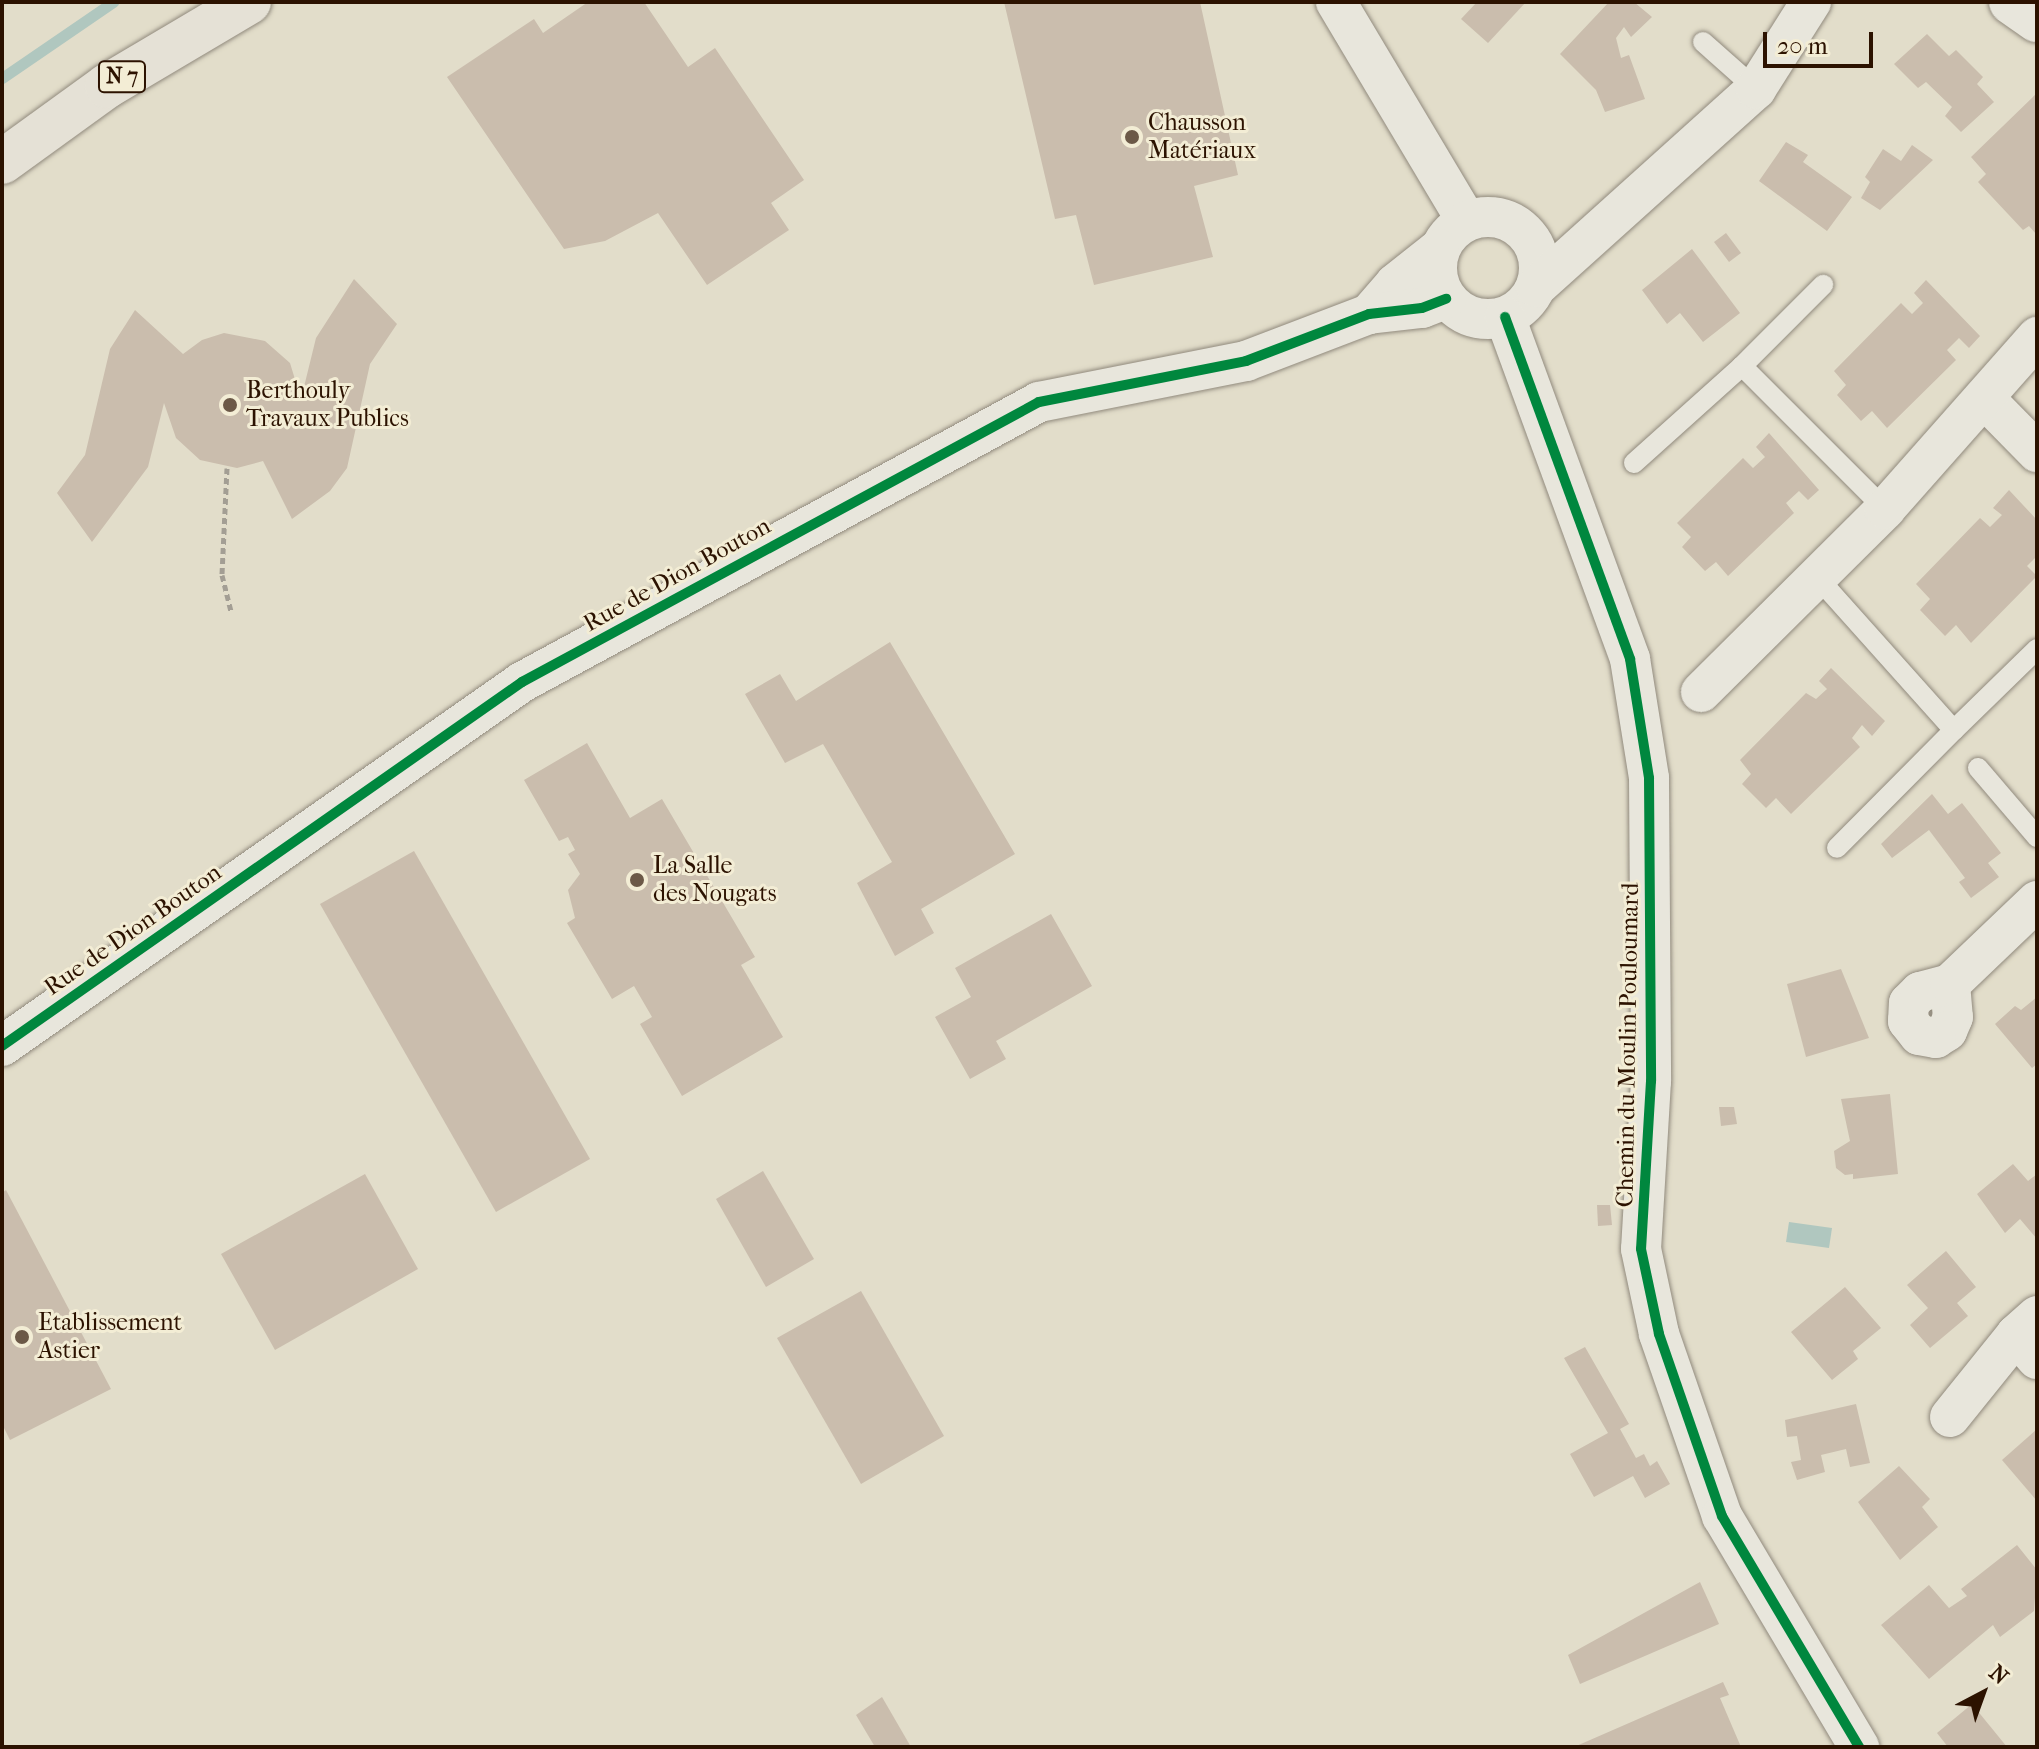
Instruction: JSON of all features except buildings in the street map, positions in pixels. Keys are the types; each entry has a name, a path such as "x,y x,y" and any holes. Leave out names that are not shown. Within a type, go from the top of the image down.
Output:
{"main road":[{"name":"N 7","path":"2,162 107,86 249,2"}],"street":[{"path":"1336,2 1466,220"},
{"path":"1536,287 1540,266 1534,244 1512,222 1481,216 1466,220 1453,229 1439,249 1435,270 1446,299 1473,318 1505,317 1524,306 1536,287 1756,89 1811,2"},
{"path":"2011,2 2037,20"},
{"path":"1534,244 1545,234 1646,191"},
{"name":"Rue de Dion Bouton","path":"1369,314 1395,284 1439,249"},
{"name":"Rue de Dion Bouton","path":"2,1046 522,682 1039,402 1246,361 1369,314 1446,299"},
{"name":"Chemin du Moulin Pouloumard","path":"1505,317 1630,659 1649,778 1652,1021 1641,1249 1659,1334 1722,1516 1859,1747"},
{"path":"1701,692 1885,509 2037,337"},
{"path":"1984,398 2037,452"},
{"path":"1950,984 2037,901"},
{"path":"1950,1417 2030,1337"}],"lane":[{"path":"1703,42 1756,89"},
{"path":"1634,463 1742,366 1823,285"},
{"path":"1742,366 1885,509"},
{"path":"1817,577 1954,730"},
{"path":"1837,848 2037,649"},
{"path":"1978,768 2037,837"}],"path":[{"path":"227,468 222,575 231,612"}],"water":[{"path":"1789,1222 1832,1228 1829,1248 1786,1242"}],"waterway":[{"path":"2,78 113,2"}],"cycle path":[{"path":"2,1046 522,682 1039,402 1246,361 1369,314 1422,308 1446,299"},
{"path":"1505,317 1630,659 1649,778 1651,1081 1641,1249 1659,1334 1722,1516 1859,1747"}],"place":[{"name":"Chausson Matériaux","path":"1132,137"},
{"name":"Berthouly Travaux Publics","path":"230,405"},
{"name":"La Salle des Nougats","path":"637,880"},
{"name":"Etablissement Astier","path":"22,1337"}]}
